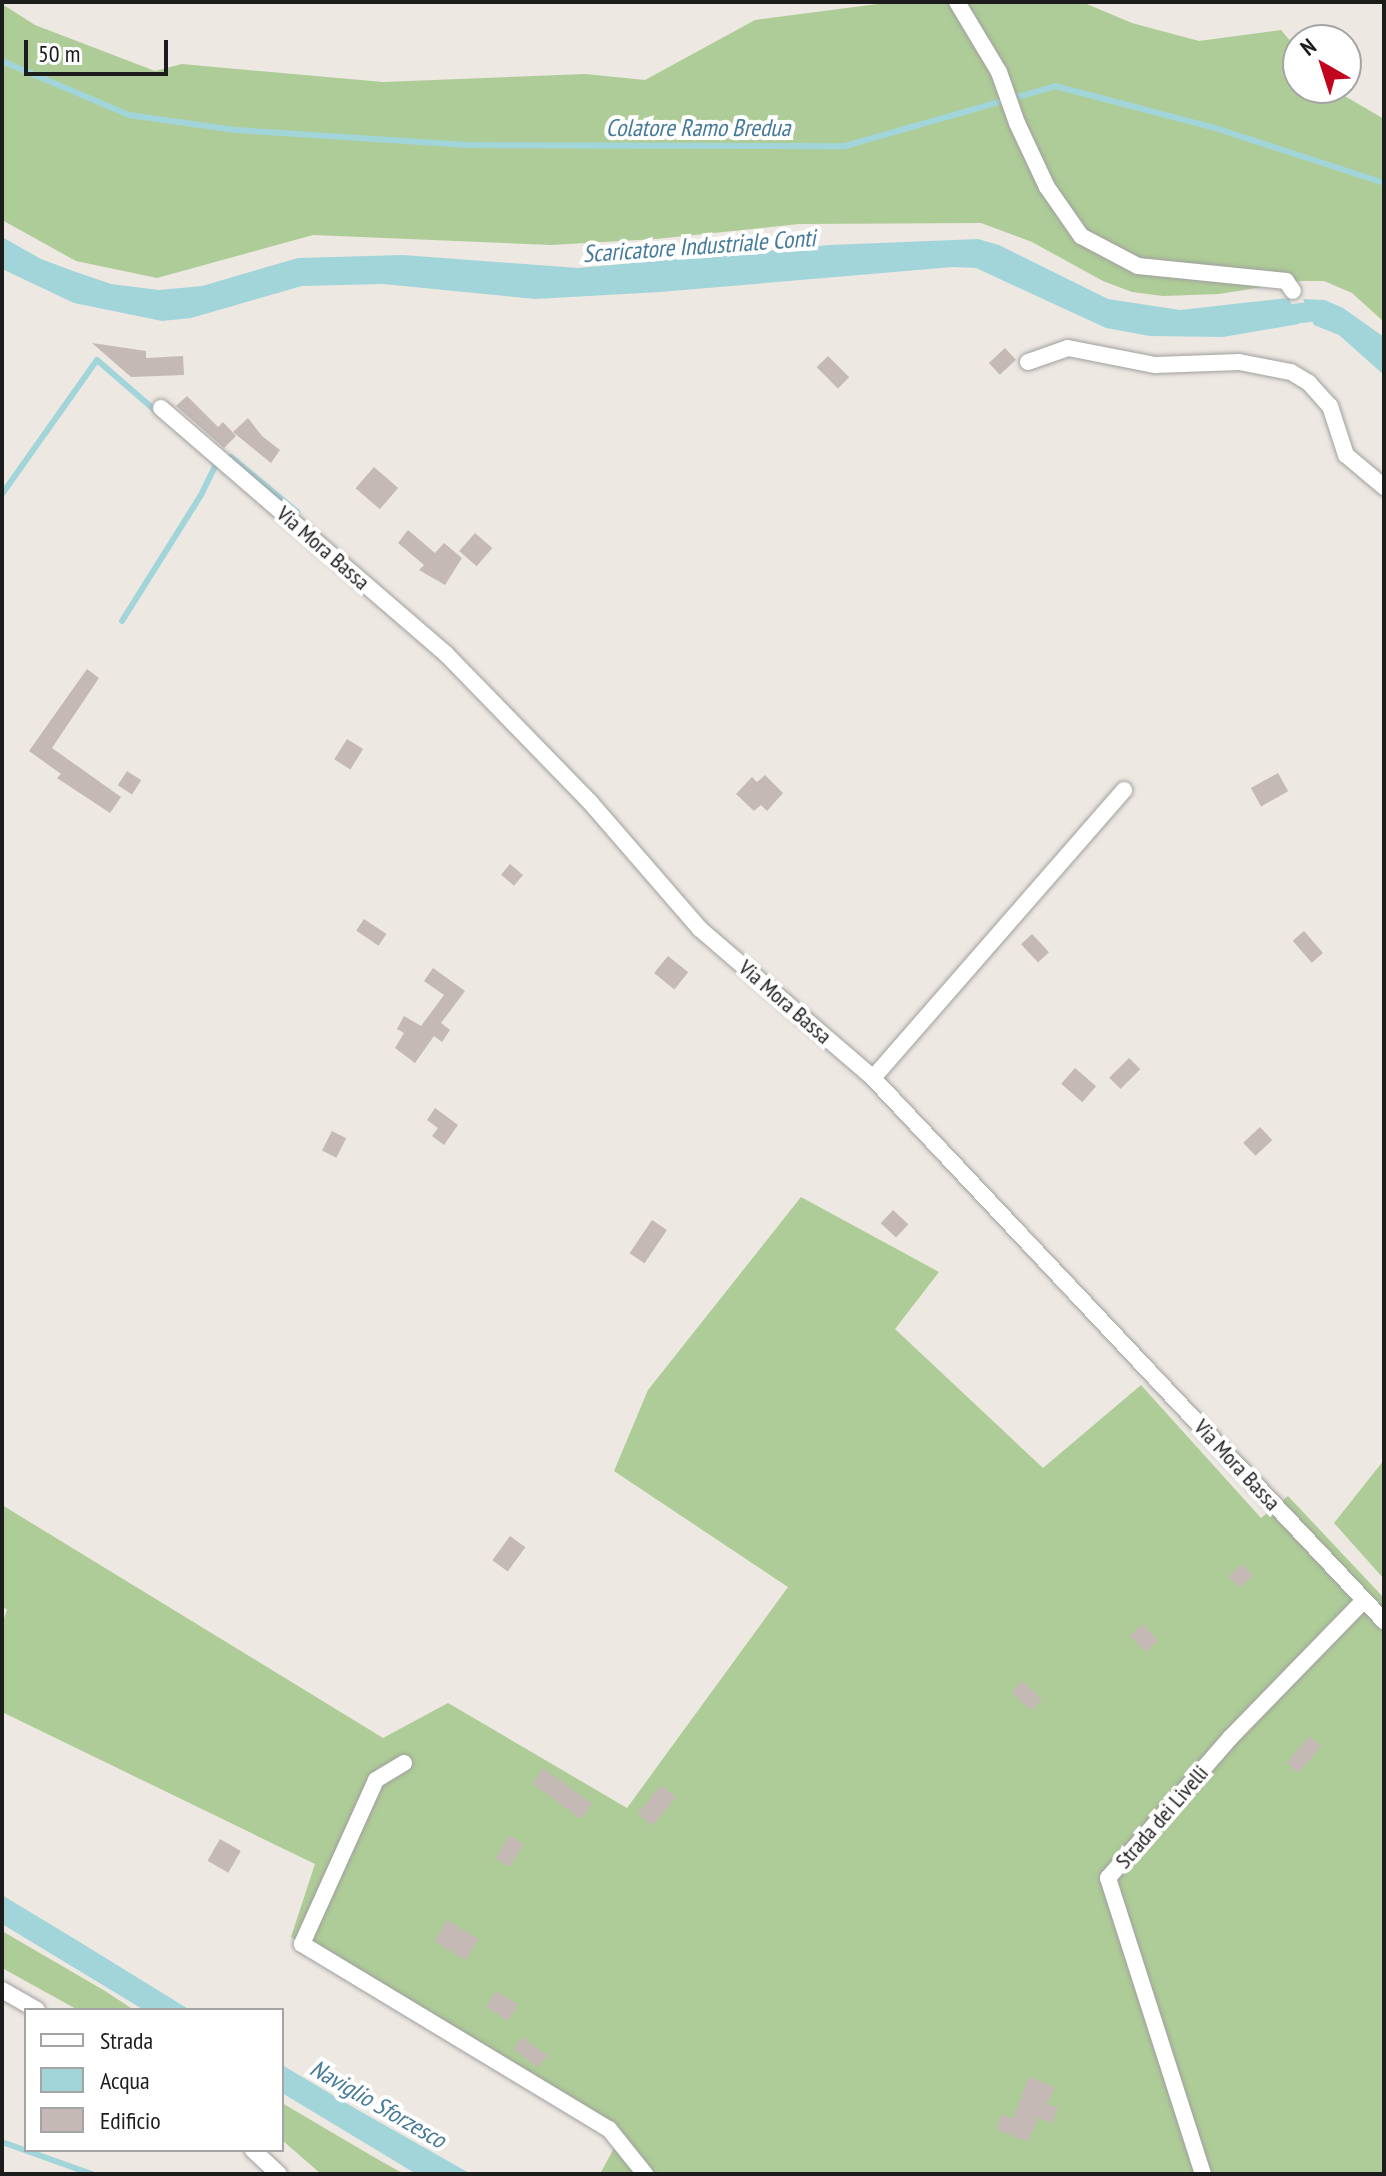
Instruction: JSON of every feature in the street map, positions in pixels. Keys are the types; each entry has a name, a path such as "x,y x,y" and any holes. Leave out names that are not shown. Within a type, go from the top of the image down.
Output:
{"street":[{"path":"957,2 999,72 1047,187 1081,236 1138,266 1286,281 1293,291"},
{"path":"1028,362 1068,348 1155,365 1239,362 1272,366 1309,383 1330,406 1346,455 1384,487"},
{"name":"Via Mora Bassa","path":"161,408 446,654 590,802 700,929 873,1078 1384,1621"},
{"path":"873,1078 1124,790"},
{"name":"Strada dei Livelli","path":"1203,2174 1108,1878 1231,1737 1364,1600"},
{"path":"404,1763 376,1780 302,1944 609,2129 645,2174"},
{"path":"2,1990 34,2008"},
{"path":"255,2152 279,2174"}],"green space":[{"path":"893,2 1082,2 1132,23 1199,41 1281,30 1282,104 1358,104 1384,119 1384,322 1352,293 1324,281 1301,281 1219,294 1163,296 1132,292 1103,281 1032,242 981,223 799,224 656,239 551,245 313,235 157,278 76,261 2,220 2,4 35,25 155,71 182,64 383,82 585,74 645,80 755,20"},
{"path":"801,1197 939,1272 895,1329 1043,1468 1141,1385 1261,1518 1288,1496 1384,1598 1384,2174 600,2174 619,2139 291,1937 315,1864 2,1712 2,1624 7,1610 2,1606 2,1505 383,1738 448,1703 627,1808 788,1587 614,1471 648,1390"},
{"path":"1384,1460 1384,1579 1334,1523"},
{"path":"2,1931 131,2008 74,2008 2,1968"},
{"path":"284,2104 404,2174 321,2174 284,2142"}],"water":[{"path":"2,237 41,259 111,284 159,290 202,286 298,258 403,255 578,268 830,245 978,239 999,245 1108,299 1180,310 1289,298 1299,324 1223,337 1150,336 1106,328 976,268 953,267 660,292 535,299 383,284 302,286 191,318 162,321 74,303 2,269"},
{"path":"1303,299 1325,300 1343,308 1384,337 1384,375 1339,335 1314,325"},
{"path":"2,1895 187,2008 141,2008 2,1924"},
{"path":"284,2066 471,2174 413,2172 284,2094"}],"building":[{"path":"92,343 146,351 146,358 183,356 184,375 131,377"},
{"path":"1005,348 1016,360 1000,375 989,363"},
{"path":"828,356 849,377 838,389 817,367"},
{"path":"187,396 218,427 223,422 236,436 224,448 176,406"},
{"path":"248,418 262,436 280,450 271,463 233,432"},
{"path":"374,467 398,488 380,509 356,488"},
{"path":"408,530 435,553 444,543 462,558 445,585 419,570 424,565 398,543"},
{"path":"475,533 492,548 477,566 459,551"},
{"path":"87,669 99,678 52,748 121,797 110,813 57,778 61,774 29,751"},
{"path":"347,739 363,749 350,769 334,759"},
{"path":"127,771 141,780 132,795 118,785"},
{"path":"1278,773 1288,791 1261,806 1251,788"},
{"path":"765,775 783,793 767,811 761,805 754,811 736,794 752,777 757,782"},
{"path":"510,864 523,875 514,886 501,875"},
{"path":"364,919 386,934 379,946 356,931"},
{"path":"1304,931 1323,953 1312,963 1293,941"},
{"path":"1032,934 1049,952 1038,963 1021,944"},
{"path":"668,956 688,972 674,989 654,973"},
{"path":"433,968 465,991 441,1023 450,1030 442,1042 434,1036 415,1063 395,1048 404,1033 397,1029 404,1016 421,1026 444,995 424,981"},
{"path":"1129,1058 1140,1069 1121,1089 1109,1078"},
{"path":"1075,1068 1096,1086 1082,1102 1061,1084"},
{"path":"435,1108 458,1125 444,1145 432,1136 438,1128 427,1120"},
{"path":"1260,1127 1272,1140 1255,1156 1243,1143"},
{"path":"332,1131 346,1138 336,1158 322,1151"},
{"path":"893,1210 908,1224 896,1237 881,1223"},
{"path":"652,1220 667,1230 645,1263 630,1253"},
{"path":"510,1536 525,1547 508,1571 492,1560"},
{"path":"1242,1564 1253,1576 1240,1588 1229,1576"},
{"path":"1142,1624 1158,1640 1146,1652 1130,1636"},
{"path":"1022,1681 1042,1699 1031,1711 1011,1693"},
{"path":"1309,1736 1321,1746 1299,1773 1287,1763"},
{"path":"543,1768 592,1804 581,1819 532,1783"},
{"path":"661,1785 676,1797 652,1826 638,1814"},
{"path":"509,1835 524,1844 510,1867 495,1858"},
{"path":"220,1839 241,1851 228,1873 208,1861"},
{"path":"447,1920 479,1939 466,1960 434,1941"},
{"path":"496,1991 518,2005 508,2021 486,2007"},
{"path":"522,2037 547,2055 538,2067 513,2049"},
{"path":"1029,2077 1055,2087 1048,2104 1058,2108 1052,2123 1038,2118 1027,2142 996,2129 1002,2114 1013,2119"}],"waterway":[{"name":"Colatore Ramo Bredua","path":"2,61 129,115 235,130 465,145 845,146 1055,86 1215,128 1384,183"},
{"name":"Scaricatore Industriale Conti","path":"1271,317 1316,311 1333,318"},
{"path":"2,494 97,360 157,412"},
{"path":"225,459 231,457 297,512"},
{"path":"122,621 201,495 216,464 214,462"},
{"path":"2,2142 24,2150"},
{"path":"30,2152 92,2174"}],"water label":[{"name":"Naviglio Sforzesco","path":"378,2104"}]}
